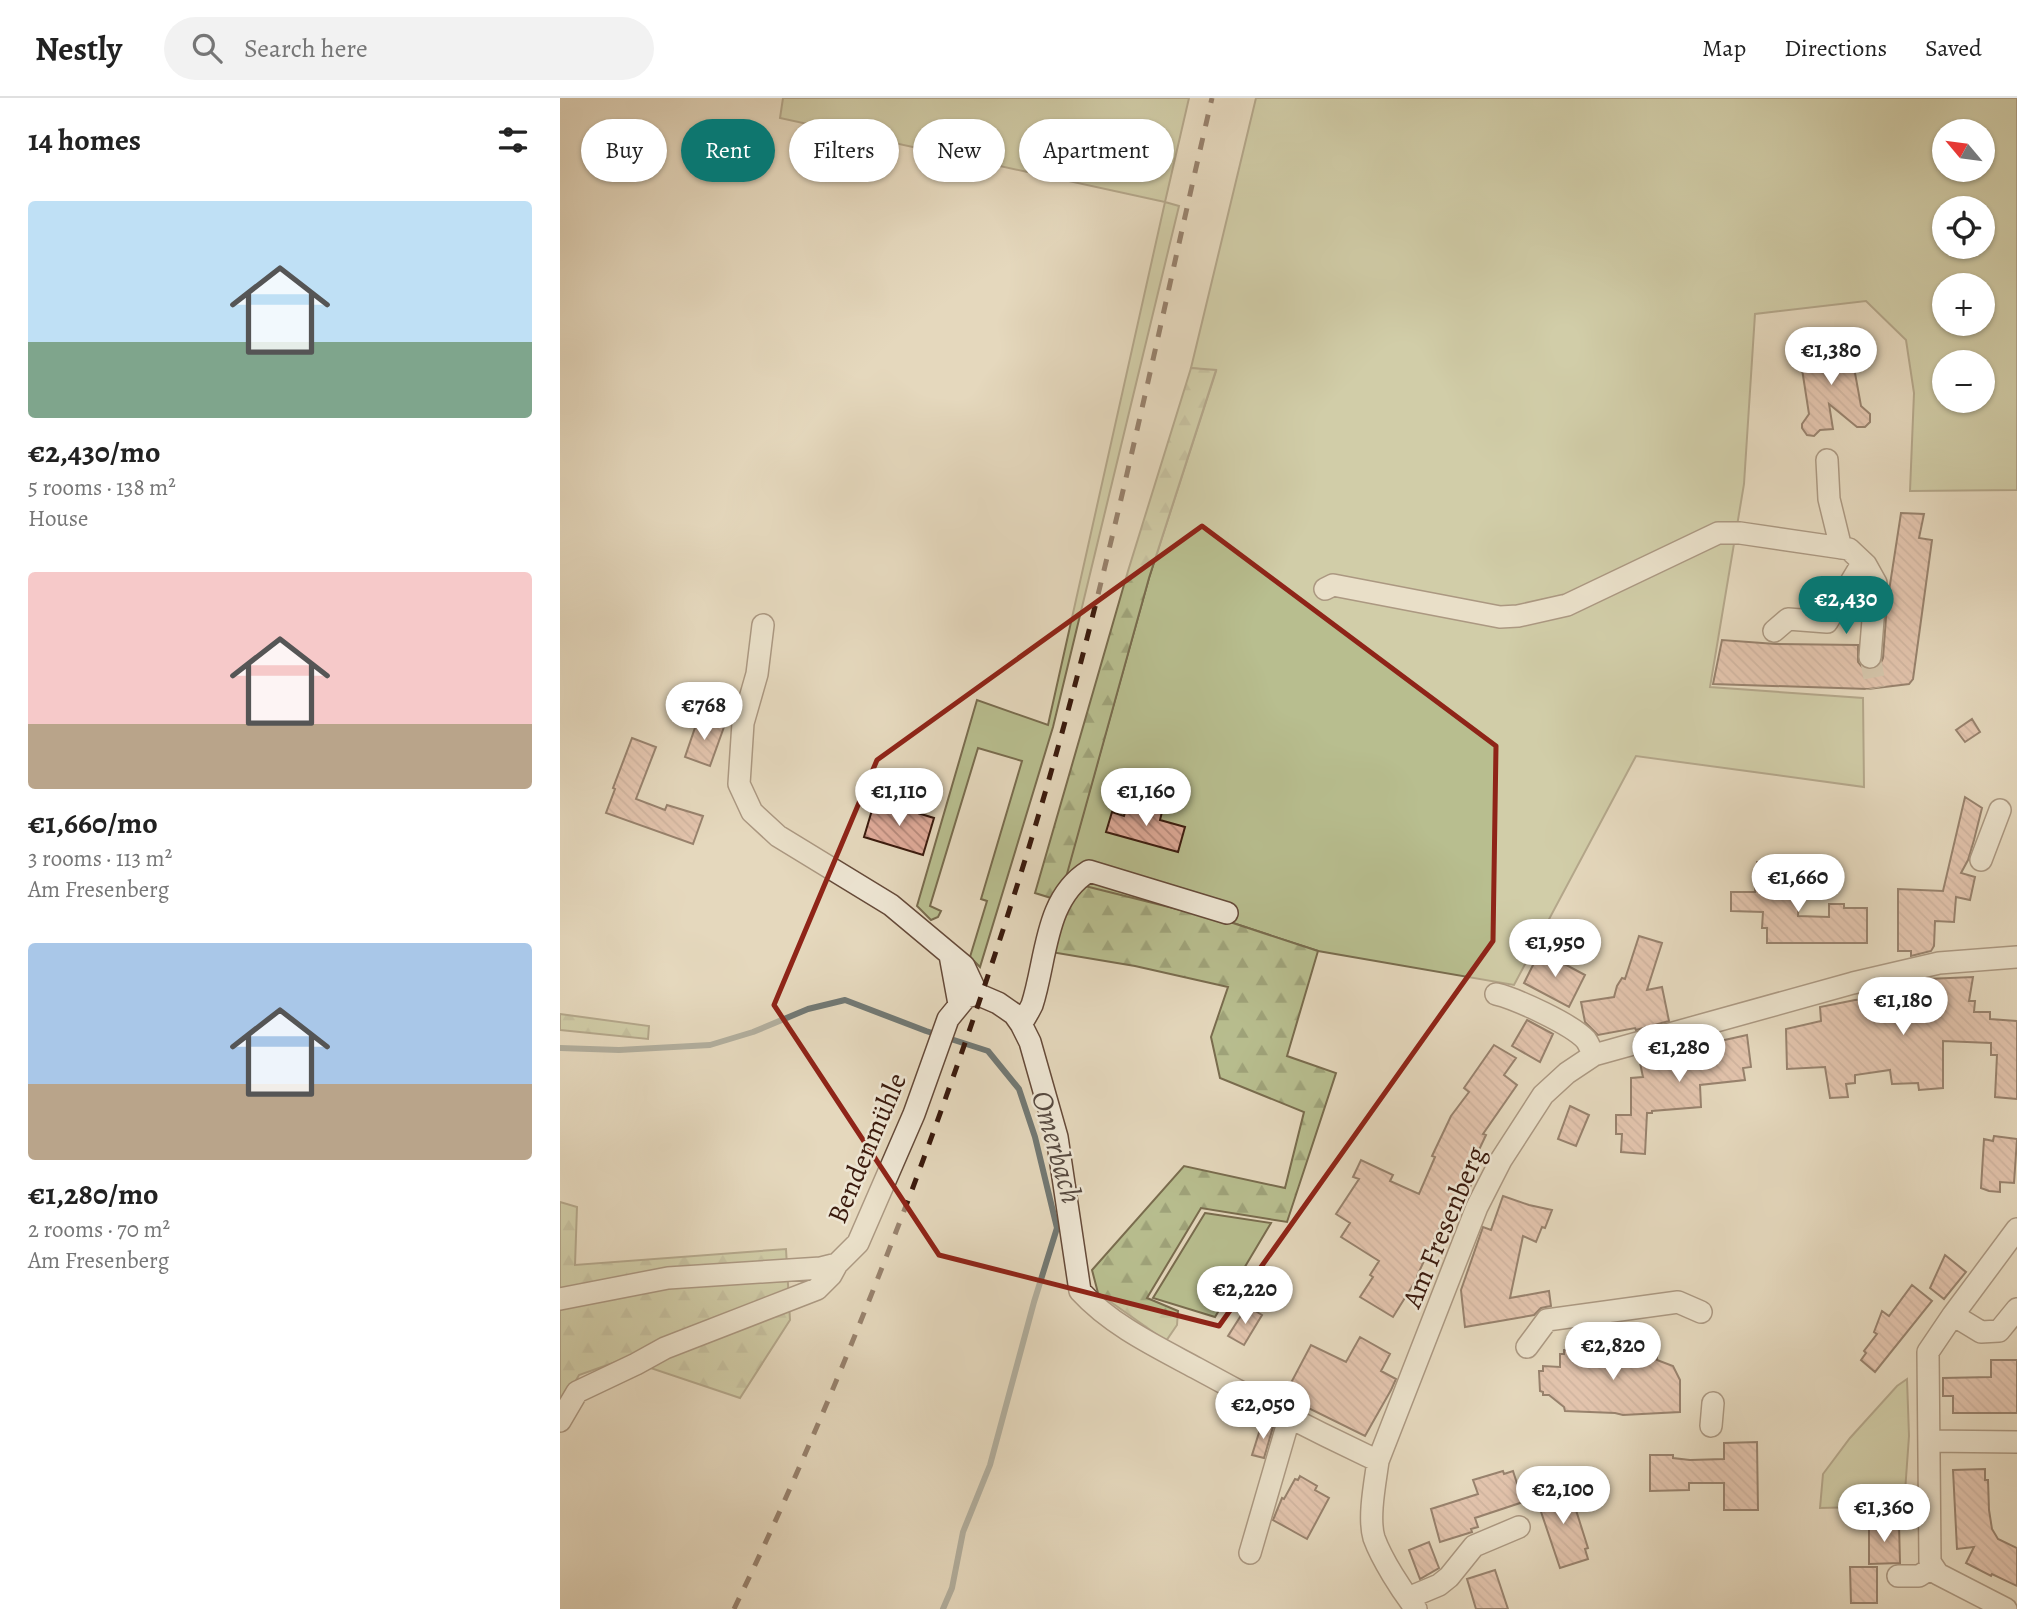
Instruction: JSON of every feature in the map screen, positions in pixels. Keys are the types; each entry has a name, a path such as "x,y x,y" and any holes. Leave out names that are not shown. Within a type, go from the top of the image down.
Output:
{"street":[{"path":"1828,460 1829,499 1841,548"},
{"path":"1325,589 1334,585 1500,617 1518,616 1567,605 1718,533 1740,533 1849,549 1863,562 1876,583 1870,657"},
{"path":"1774,631 1788,620 1827,622 1863,562"},
{"path":"763,625 757,674 743,723 739,783 752,812 778,836 891,905 964,966 961,1006 998,1003 1014,1014 1021,1024 1030,1042 1057,1137 1080,1291 1095,1307 1136,1336 1289,1419 1378,1461"},
{"path":"1981,860 2000,810"},
{"path":"1021,1024 1031,1006 1054,915 1065,892 1089,871 1227,913"},
{"name":"Am Fresenberg","path":"1412,1603 1398,1583 1374,1537 1372,1500 1378,1461 1477,1207 1501,1160 1543,1095 1567,1073 1594,1055 1853,983 1939,963 2017,957"},
{"path":"1496,994 1514,999 1573,1031 1586,1040 1594,1055"},
{"name":"Bendenmühle","path":"560,1299 668,1278 821,1268 838,1264 858,1242 914,1114 933,1062 961,1006"},
{"path":"2006,1609 1938,1574 1930,1562 1928,1352 2017,1229"},
{"path":"560,1421 577,1392 665,1348 817,1289 831,1276 838,1264"},
{"path":"1527,1348 1547,1320 1678,1302 1701,1312"},
{"path":"1953,1315 1981,1332 1999,1331 2017,1309"},
{"path":"1710,1432 1713,1403"},
{"path":"1251,1553 1289,1419"},
{"path":"1929,1441 2017,1441"},
{"path":"1412,1603 1449,1577 1474,1546 1519,1527"},
{"path":"1898,1576 1919,1576 1933,1567"}],"highlighted area":[{"path":"1202,526 1496,746 1493,941 1219,1326 939,1255 774,1005 877,760"}],"green space":[{"path":"783,98 1189,98 1174,163 1174,119 1019,119 1019,170 1005,167 1005,119 913,119 913,147 899,144 899,119 780,118"},
{"path":"1256,98 2017,98 2017,490 1910,491 1914,393 1906,340 1866,301 1755,314 1744,484 1710,687 1863,698 1864,787 1636,756 1514,985 1318,951 1233,923 1064,882 1149,578 1216,371 1191,368"},
{"path":"1073,182 1170,182 1165,202"},
{"path":"1165,202 1179,206 1053,727 980,967 970,957 987,901 981,899 1022,761 978,748 930,906 941,911 938,917 931,920 917,906 977,700 1048,725"},
{"path":"1191,368 1216,370 1149,578 1065,881 1233,923 1318,951 1287,1056 1336,1073 1287,1222 1201,1208 1147,1298 1178,1311 1177,1325 1166,1341 1098,1293 1092,1270 1184,1166 1285,1188 1304,1112 1220,1078 1211,1037 1228,987 1135,966 1051,952 1067,903 1035,893 1128,571"},
{"path":"560,1014 649,1026 648,1039 560,1030"},
{"path":"560,1202 577,1207 575,1265 786,1249 790,1320 740,1398 624,1359 579,1375 560,1409"},
{"path":"1205,1213 1271,1223 1215,1317 1153,1298"},
{"path":"1907,1379 1909,1436 1904,1506 1820,1508 1823,1474 1850,1438 1897,1386"}],"building":[{"path":"1850,340 1859,347 1853,362 1861,406 1870,414 1870,422 1865,427 1857,427 1829,404 1833,429 1820,430 1814,436 1807,435 1802,428 1809,414 1802,369 1791,363 1791,352 1802,348 1811,356 1839,351 1843,343"},
{"path":"1901,513 1924,514 1919,538 1932,540 1913,679 1909,684 1868,689 1713,684 1722,640 1858,645 1858,662 1862,667 1870,670 1880,665"},
{"path":"698,719 724,727 710,766 685,757"},
{"path":"1972,719 1980,732 1965,742 1956,730"},
{"path":"632,738 656,747 636,799 665,810 667,805 703,816 693,844 606,813"},
{"path":"1965,797 1982,808 1968,860 1961,873 1975,877 1970,900 1956,897 1954,922 1935,921 1934,946 1931,951 1911,956 1911,951 1898,951 1898,889 1943,891"},
{"path":"875,800 934,818 923,855 864,837"},
{"path":"1128,802 1162,812 1160,820 1185,827 1178,852 1106,832 1112,812 1124,816"},
{"path":"1757,862 1781,864 1779,891 1799,892 1798,916 1829,917 1829,904 1844,904 1844,908 1867,908 1867,943 1767,943 1767,928 1762,928 1763,912 1731,911 1731,892 1755,892"},
{"path":"1639,936 1662,943 1647,990 1662,987 1669,1021 1636,1030 1635,1028 1598,1035 1585,1022 1581,1002 1614,997 1617,986 1622,978 1625,979"},
{"path":"1540,951 1585,975 1569,1007 1524,983"},
{"path":"1973,977 1969,1001 1975,1001 1974,1012 1990,1012 1990,1019 2017,1021 2017,1099 1995,1097 1997,1055 1991,1055 1991,1043 1943,1041 1943,1088 1919,1090 1918,1083 1892,1084 1890,1070 1855,1075 1855,1083 1846,1084 1848,1097 1830,1098 1825,1067 1787,1069 1786,1029 1821,1021 1820,1007 1905,995 1904,986 1926,979"},
{"path":"1527,1020 1553,1034 1540,1062 1512,1046"},
{"path":"1747,1035 1751,1067 1743,1068 1745,1080 1700,1085 1701,1107 1647,1113 1645,1154 1621,1152 1622,1134 1616,1134 1616,1115 1631,1115 1631,1078 1643,1077 1639,1058 1658,1051 1659,1054 1666,1053"},
{"path":"1494,1045 1516,1058 1504,1075 1517,1085 1483,1134 1486,1135 1468,1173 1475,1176 1455,1221 1445,1216 1418,1277 1393,1317 1360,1297 1373,1277 1370,1275 1379,1261 1341,1237 1350,1223 1336,1214 1359,1179 1353,1177 1361,1160 1393,1175 1390,1181 1419,1194 1435,1157 1432,1156 1451,1116 1469,1092 1464,1088"},
{"path":"1570,1106 1589,1115 1576,1146 1558,1139"},
{"path":"1994,1136 2017,1139 2014,1183 2000,1182 2000,1192 1981,1188 1984,1139 1993,1141"},
{"path":"1503,1196 1552,1210 1536,1242 1523,1236 1510,1298 1549,1291 1551,1306 1541,1308 1534,1315 1465,1327 1461,1290 1483,1227 1491,1230"},
{"path":"1945,1255 1966,1272 1944,1299 1930,1288"},
{"path":"1912,1285 1932,1301 1875,1372 1861,1360 1866,1353 1864,1351 1877,1334 1874,1332 1882,1311 1889,1316"},
{"path":"1247,1306 1262,1315 1244,1345 1228,1336"},
{"path":"1360,1337 1390,1354 1381,1371 1396,1379 1365,1436 1284,1396 1311,1345 1346,1362"},
{"path":"1617,1348 1616,1351 1652,1349 1652,1352 1657,1353 1657,1360 1673,1366 1680,1380 1680,1412 1623,1415 1565,1411 1564,1407 1549,1395 1543,1395 1540,1391 1539,1371 1543,1371 1543,1366 1560,1367 1560,1354 1564,1354 1564,1350"},
{"path":"1991,1360 2017,1360 2017,1413 1953,1413 1953,1396 1943,1396 1943,1378 1991,1377"},
{"path":"1262,1423 1273,1427 1264,1458 1252,1455"},
{"path":"1757,1442 1758,1510 1724,1510 1724,1483 1689,1483 1689,1490 1650,1491 1650,1455 1673,1455 1673,1458 1690,1460 1724,1459 1724,1443"},
{"path":"1985,1469 1992,1529 1998,1539 2017,1548 2017,1586 1966,1563 1974,1547 1957,1549 1953,1470"},
{"path":"1503,1471 1504,1474 1513,1471 1523,1502 1475,1518 1478,1527 1471,1529 1472,1532 1440,1542 1431,1509 1478,1494 1473,1480"},
{"path":"1300,1476 1317,1486 1315,1490 1329,1498 1307,1539 1273,1520 1282,1498 1284,1499 1295,1479 1298,1480"},
{"path":"1560,1487 1561,1490 1569,1488 1588,1548 1585,1549 1588,1559 1560,1568 1535,1494"},
{"path":"1899,1524 1900,1563 1869,1564 1869,1525"},
{"path":"1429,1542 1439,1568 1420,1579 1409,1550"},
{"path":"1850,1567 1877,1567 1877,1603 1851,1603"},
{"path":"1495,1570 1508,1609 1476,1609 1467,1579"}],"waterway":[{"name":"Omerbach","path":"560,1048 619,1050 710,1045 753,1032 808,1009 845,1000 988,1051 1019,1089 1035,1137 1057,1228 990,1465 963,1532 952,1588 943,1609"}],"tunnel":[{"path":"1870,657 1876,688"}],"railway":[{"path":"734,1609 828,1402 871,1296 932,1137 1006,921 1055,758 1098,594 1212,98"}]}
